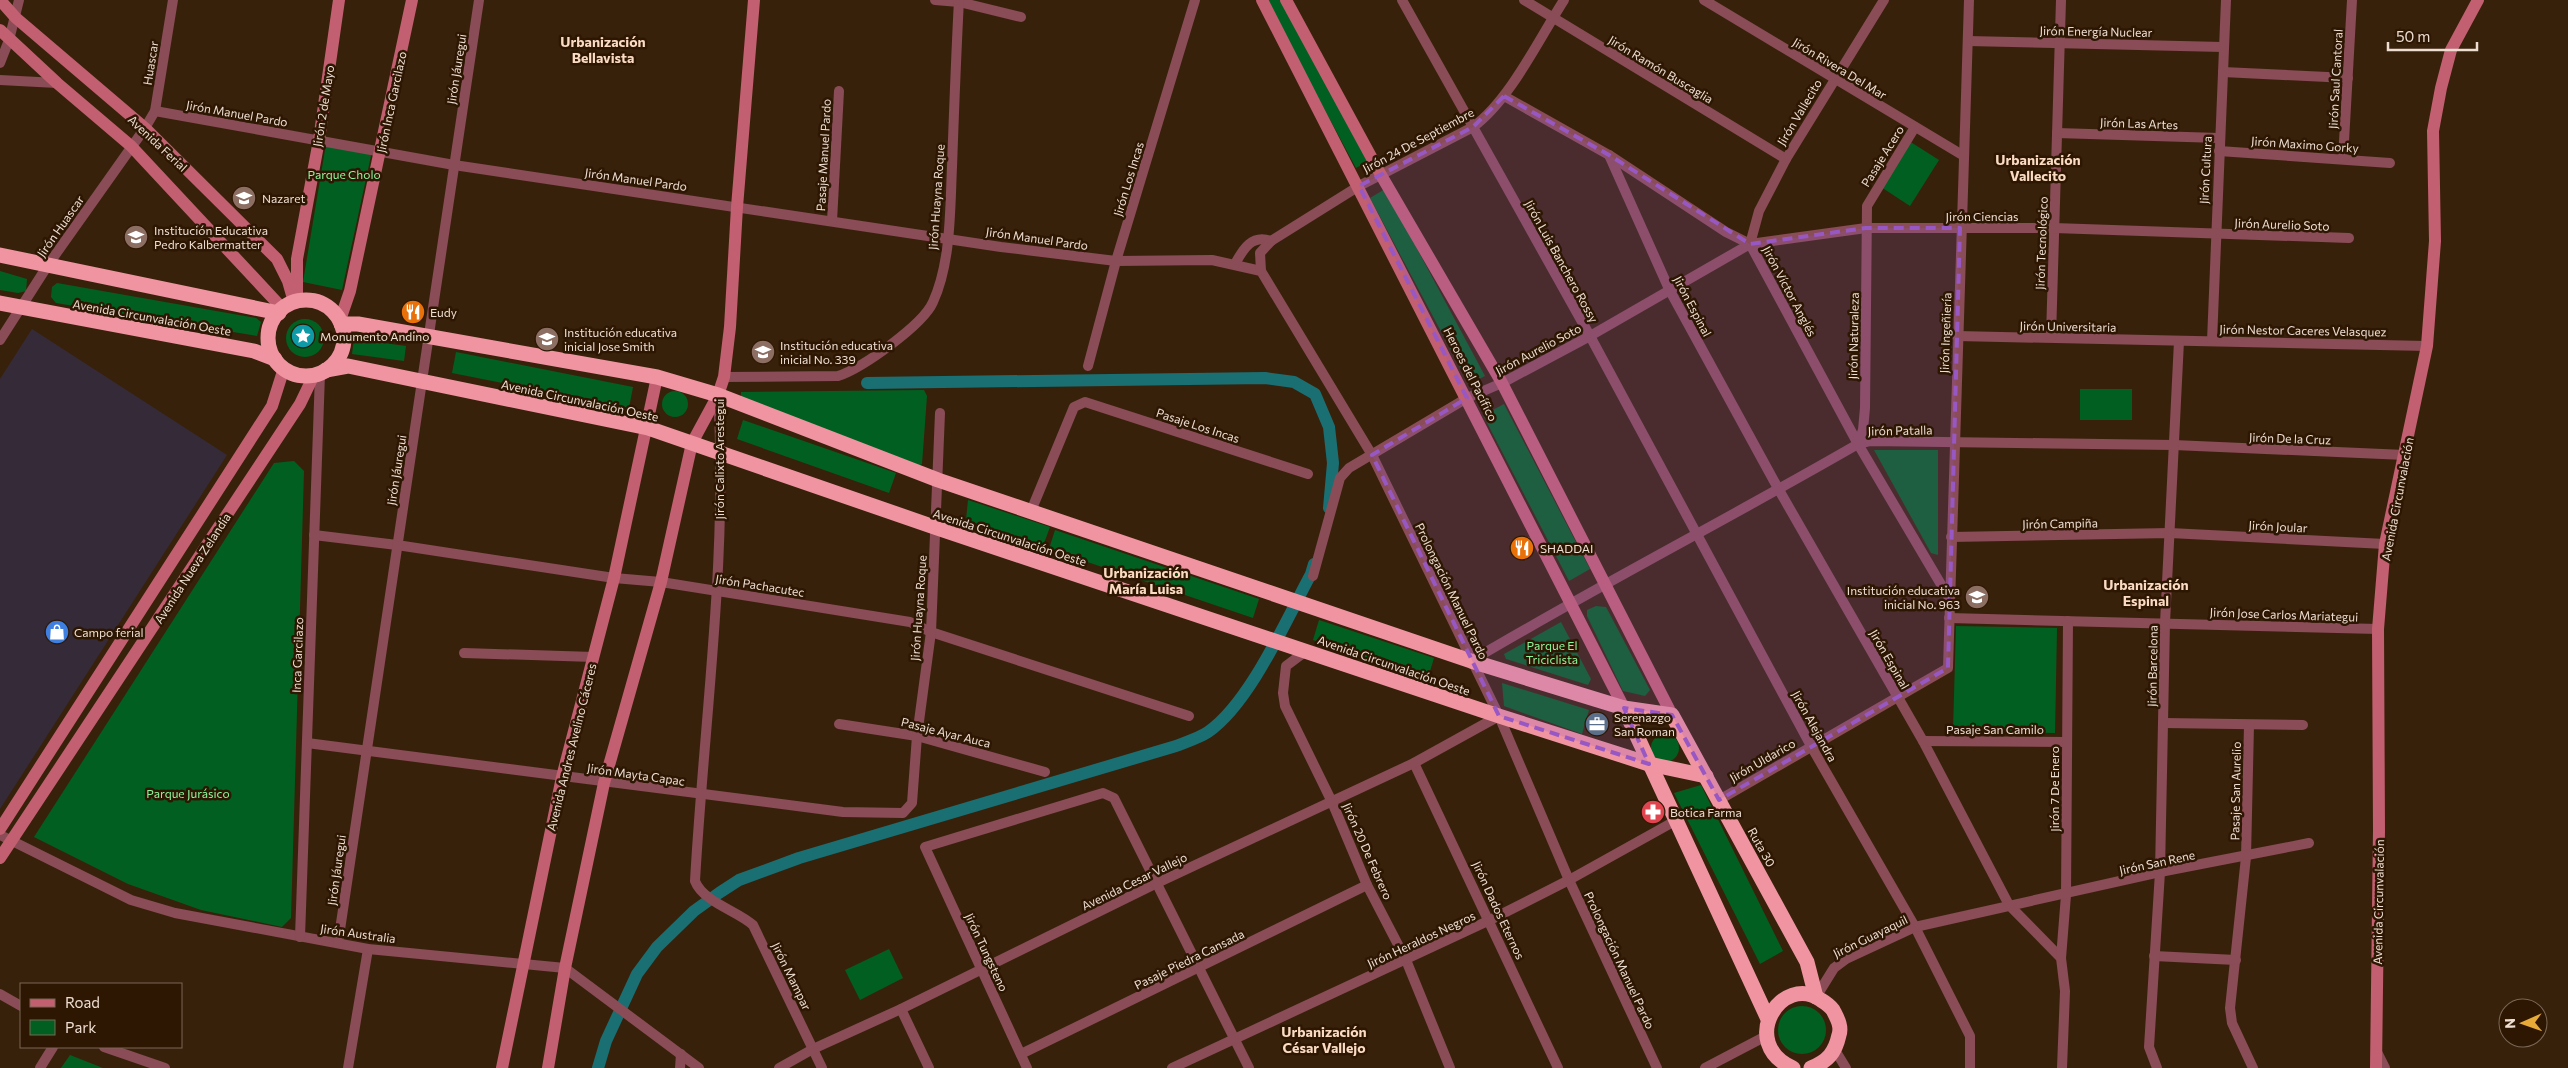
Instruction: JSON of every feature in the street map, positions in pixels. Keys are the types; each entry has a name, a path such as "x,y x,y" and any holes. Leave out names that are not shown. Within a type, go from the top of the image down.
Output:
{"highway":[{"path":"0,255 288,306"},
{"path":"305,300 322,304 329,308 340,322 344,336 342,352 320,373 301,376 280,364 270,348 269,336 272,323 288,306 305,300"},
{"name":"Avenida Circunvalación Oeste","path":"0,304 254,351 280,364"},
{"path":"340,322 657,377 718,395 938,480 1472,661 1624,708 1672,715"},
{"name":"Avenida Circunvalación Oeste","path":"320,373 348,366 648,428 722,452 937,528 1499,716 1649,764 1706,776"},
{"name":"Heroes del Pacífico","path":"1624,708 1649,764"},
{"name":"Ruta 30","path":"1672,715 1808,962 1816,997"},
{"path":"1649,764 1768,1019"},
{"path":"1786,1066 1771,1052 1766,1036 1768,1019 1772,1011 1785,999 1802,994 1816,997 1831,1007 1839,1023 1840,1032 1836,1050 1821,1066"}],"street":[{"name":"Avenida Ferial","path":"0,0 16,18 145,128 277,259 288,281 288,306"},
{"path":"0,63 16,18 19,0"},
{"name":"Huascar","path":"145,128 155,111 173,0"},
{"name":"Jirón 2 de Mayo","path":"288,306 319,140 339,0"},
{"name":"Jirón Inca Garcilazo","path":"340,322 350,292 382,151 412,0"},
{"name":"Jirón Jáuregui","path":"338,944 479,0"},
{"name":"Jirón Calixto Arestegui","path":"699,888 695,881 716,591 722,452 718,395 724,378 730,327 737,207 754,0"},
{"path":"935,0 959,1 1021,17"},
{"name":"Jirón Los Incas","path":"1088,366 1116,261 1195,0"},
{"name":"Heroes del Pacífico","path":"1262,0 1359,186 1624,708"},
{"name":"Heroes del Pacífico","path":"1286,0 1381,175 1502,383 1603,584 1672,715"},
{"name":"Jirón Luis Banchero Rossy","path":"1402,0 1590,336 1698,535"},
{"name":"Jirón Ramón Buscaglia","path":"1524,0 1786,159"},
{"name":"Jirón 24 De Septiembre","path":"1271,241 1359,186 1473,127 1487,117 1504,96 1564,0"},
{"name":"Jirón Rivera Del Mar","path":"1704,0 1964,156"},
{"name":"Jirón Vallecito","path":"1750,244 1758,211 1786,159 1884,0"},
{"name":"Jirón Ingeñiería","path":"1948,668 1960,228 1969,0"},
{"name":"Jirón Tecnológico","path":"2051,338 2062,0"},
{"name":"Jirón Cultura","path":"2212,341 2226,0"},
{"name":"Jirón Saul Cantoral","path":"2342,159 2352,0"},
{"name":"Avenida Circunvalación","path":"2376,1068 2378,629 2385,544 2427,346 2435,241 2433,131 2441,88 2451,50 2478,0"},
{"name":"Jirón Huayna Roque","path":"724,378 838,376 850,372 897,340 933,304 939,286 948,238 959,1"},
{"name":"Avenida Ferial","path":"0,30 57,83 130,146 288,306"},
{"name":"Jirón Energía Nuclear","path":"1968,41 2223,47"},
{"path":"2223,72 2348,78"},
{"path":"0,80 57,83"},
{"name":"Pasaje Manuel Pardo","path":"832,221 838,91"},
{"name":"Jirón Víctor Anglés","path":"1504,96 1609,155 1726,232 1750,244 1858,444 1949,599"},
{"name":"Jirón Manuel Pardo","path":"155,111 454,165 1116,261"},
{"name":"Pasaje Acero","path":"1866,228 1866,215 1870,198 1915,127"},
{"name":"Jirón Huascar","path":"0,340 48,265 130,146 145,128"},
{"name":"Jirón Las Artes","path":"2057,133 2220,138"},
{"name":"Jirón Maximo Gorky","path":"2219,151 2390,162"},
{"name":"Jirón Espinal","path":"1609,155 1669,289 1779,490 1923,741 2010,905 2061,958"},
{"name":"Jirón Ciencias","path":"1750,244 1866,228 2054,228 2215,234"},
{"name":"Jirón Naturaleza","path":"1858,444 1863,430 1865,408 1866,228"},
{"name":"Jirón Aurelio Soto","path":"2215,234 2349,238"},
{"path":"1116,261 1212,260 1261,271 1260,253 1271,241 1260,238 1252,241 1235,264"},
{"name":"Jirón Aurelio Soto","path":"1313,576 1340,478 1354,465 1467,398 1502,383 1590,336 1750,244"},
{"name":"Prolongación Manuel Pardo","path":"1261,271 1372,454 1499,716 1570,880 1657,1068"},
{"name":"Jirón Universitaria","path":"1957,336 2179,341"},
{"name":"Jirón Nestor Caceres Velasquez","path":"2179,341 2427,346"},
{"name":"Jirón Barcelona","path":"2157,1068 2149,1047 2160,872 2165,623 2179,341"},
{"name":"Avenida Nueva Zelandia","path":"0,829 272,406 280,364"},
{"name":"Avenida Nueva Zelandia","path":"0,858 5,838 94,717 320,373"},
{"name":"Inca Garcilazo","path":"300,936 320,373"},
{"name":"Avenida Andres Avelino Cáceres","path":"502,1068 522,962 562,777 614,578 648,428 657,377"},
{"path":"548,1068 565,968 604,783 661,582 692,443 718,395"},
{"name":"Pasaje Los Incas","path":"1031,512 1074,407 1079,403 1085,402 1308,474"},
{"name":"Jirón Huayna Roque","path":"912,804 917,736 931,632 937,528 940,413"},
{"name":"Jirón Patalla","path":"1472,661 1571,601 1698,535 1858,444 1871,441 1954,441 2174,446"},
{"name":"Jirón De la Cruz","path":"2174,446 2405,455"},
{"name":"Jirón Campiña","path":"1951,537 2170,533"},
{"name":"Jirón Joular","path":"2170,533 2385,544"},
{"name":"Jirón Pachacutec","path":"314,535 398,545 614,578 661,582 910,622 931,632 1189,716"},
{"name":"Jirón Alejandra","path":"1698,535 1811,746 1915,928"},
{"name":"Jirón Jose Carlos Mariategui","path":"1949,618 2378,629"},
{"name":"Jirón 7 De Enero","path":"2061,958 2066,895 2068,621"},
{"name":"Jirón 20 De Febrero","path":"1300,649 1286,666 1283,693 1285,706 1332,802 1367,884 1406,960 1450,1068"},
{"path":"464,653 594,657"},
{"name":"Jirón Uldarico","path":"1719,800 1948,668"},
{"path":"78,708 94,717"},
{"name":"Avenida Cesar Vallejo","path":"779,1068 813,1049 901,1009 1157,883 1414,763 1499,716"},
{"path":"2164,723 2303,725"},
{"name":"Pasaje Ayar Auca","path":"839,724 917,736 1045,772"},
{"name":"Pasaje San Aurelio","path":"2249,725 2246,857 2231,1016 2253,1068"},
{"name":"Pasaje San Camilo","path":"1923,741 2067,742"},
{"name":"Jirón Mayta Capac","path":"307,743 604,783 843,812 903,813 912,804"},
{"name":"Jirón Dados Eternos","path":"1414,763 1490,920 1558,1068"},
{"name":"Jirón Tungsteno","path":"1027,1068 925,847 1103,793 1114,798 1157,883"},
{"name":"Jirón Heraldos Negros","path":"1172,1068 1490,920 1570,880 1675,821"},
{"name":"Jirón Australia","path":"5,838 131,900 175,913 368,949 522,962 565,968 699,1068"},
{"name":"Jirón San Rene","path":"2010,905 2066,895 2160,872 2246,857 2309,843"},
{"path":"1157,883 1248,1068"},
{"name":"Pasaje Piedra Cansada","path":"1021,1054 1367,884"},
{"name":"Jirón Mampar","path":"699,888 725,909 738,913 753,925 822,1068"},
{"name":"Jirón Guayaquil","path":"1816,997 1834,968 1846,959 1915,928 2010,905"},
{"path":"1915,928 1970,1036 1970,1068"},
{"path":"348,1068 368,949"},
{"path":"2154,956 2236,960"},
{"path":"2061,958 2065,991 2062,1068"},
{"path":"0,994 20,1005"},
{"path":"901,1009 929,1068"},
{"path":"1705,1068 1766,1036"},
{"path":"40,1068 53,1048"},
{"path":"107,1048 165,1068"},
{"path":"1836,1050 1846,1068"},
{"path":"2377,1051 2385,1068"},
{"path":"680,1068 681,1054"}],"highlighted area":[{"path":"1504,96 1609,155 1750,244 1866,228 1960,228 1948,668 1719,800 1672,715 1624,708 1649,764 1499,716 1372,455 1467,398 1359,186 1473,127"}],"shaded area":[{"name":"Campo ferial","path":"32,329 227,455 0,809 0,379"}],"green space":[{"path":"1266,0 1282,0 1369,161 1356,168"},
{"path":"1909,141 1939,160 1910,206 1881,187"},
{"name":"Parque Cholo","path":"326,144 372,151 342,290 303,282"},
{"path":"1385,189 1485,376 1469,384 1370,198"},
{"path":"0,271 27,279 26,291 18,293 0,290"},
{"path":"57,283 256,318 261,322 257,336 56,303 51,297 52,287"},
{"path":"305,319 318,325 324,338 318,351 305,357 292,351 286,338 292,325"},
{"path":"354,339 406,346 404,361 352,354"},
{"path":"456,352 633,387 629,408 452,373"},
{"path":"2080,389 2132,389 2132,420 2080,420"},
{"path":"924,390 927,396 922,464 918,466 741,398 741,392"},
{"path":"675,391 684,395 688,404 684,413 675,417 666,413 662,404 666,395"},
{"path":"1504,404 1590,569 1569,581 1483,415"},
{"path":"743,420 896,473 889,493 737,439"},
{"path":"1874,450 1938,450 1938,555 1931,553"},
{"name":"Parque Jurásico","path":"294,461 304,471 291,918 282,927 201,910 128,884 34,837 274,463"},
{"path":"968,500 1050,527 1043,546 966,520"},
{"path":"1055,530 1259,599 1253,618 1049,549"},
{"path":"1596,606 1606,607 1650,690 1645,696 1623,691 1587,616 1587,610"},
{"path":"1319,620 1434,658 1428,678 1313,640"},
{"name":"Parque El Triciclista","path":"1561,622 1591,679 1588,685 1506,659 1504,654"},
{"path":"1956,626 2057,628 2055,733 1953,731"},
{"path":"1502,683 1589,710 1582,734 1504,706"},
{"path":"1665,734 1675,738 1679,748 1675,758 1665,762 1655,758 1651,748 1655,738"},
{"path":"1701,785 1783,951 1760,964 1674,793"},
{"path":"889,949 903,978 860,1000 845,970"},
{"path":"1797,1006 1807,1006 1819,1013 1826,1025 1826,1035 1819,1047 1807,1054 1797,1054 1789,1050 1782,1043 1778,1035 1778,1025 1782,1017 1789,1010"},
{"path":"70,1055 103,1068 61,1068"}],"waterway":[{"path":"867,383 1265,378 1294,382 1315,394 1329,427 1333,463 1329,508"},
{"path":"598,1068 606,1041 637,974 657,947 694,911 739,880 799,858 1176,746 1208,732 1238,702 1266,659 1311,574 1314,564"}],"place":[{"name":"Nazaret","path":"244,198"},
{"name":"Institución Educativa Pedro Kalbermatter","path":"136,237"},
{"name":"Eudy","path":"413,312"},
{"name":"Monumento Andino","path":"303,336"},
{"name":"Institución educativa inicial Jose Smith","path":"547,339"},
{"name":"Institución educativa inicial No. 339","path":"763,352"},
{"name":"SHADDAI","path":"1522,548"},
{"name":"Institución educativa inicial No. 963","path":"1977,597"},
{"name":"Campo ferial","path":"57,632"},
{"name":"Serenazgo San Roman","path":"1597,724"},
{"name":"Botica Farma","path":"1653,812"}],"district":[{"name":"Urbanización Bellavista","path":"603,49"},
{"name":"Urbanización Vallecito","path":"2038,168"},
{"name":"Urbanización María Luisa","path":"1146,580"},
{"name":"Urbanización Espinal","path":"2146,592"},
{"name":"Urbanización César Vallejo","path":"1324,1040"}]}
